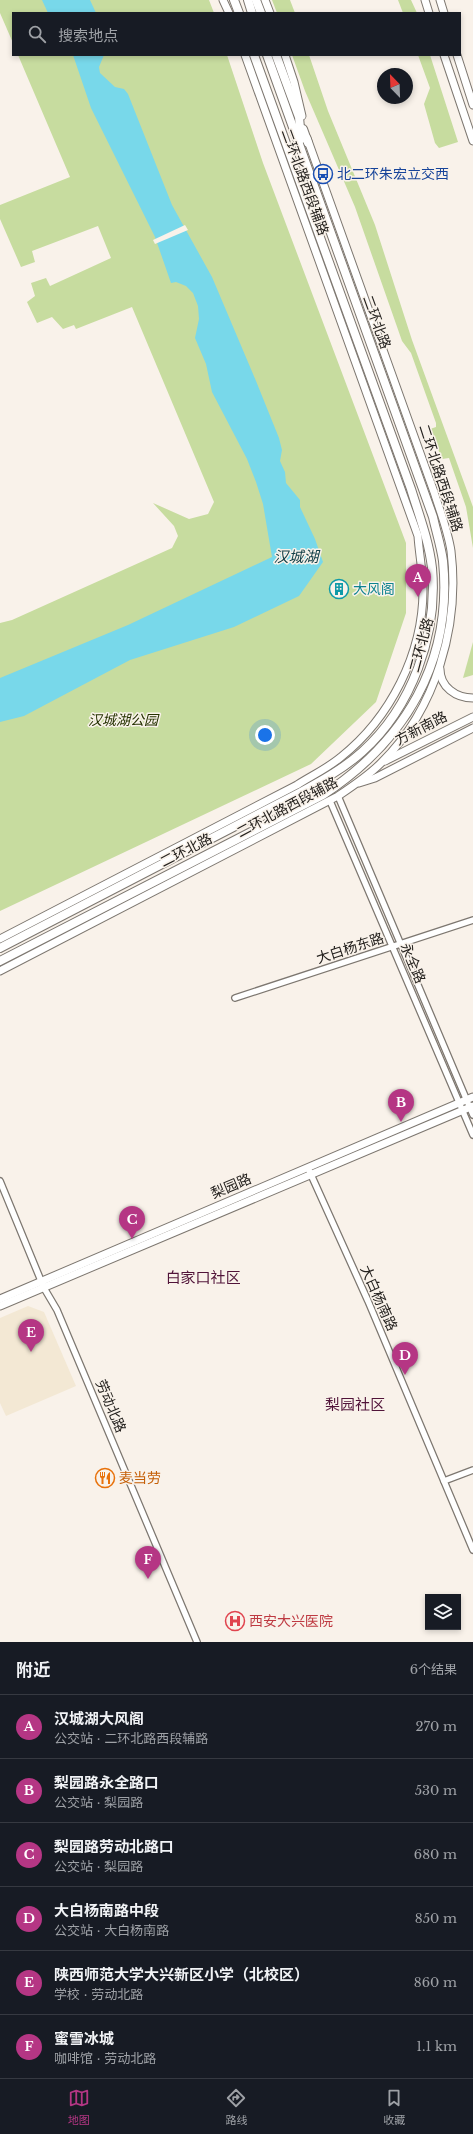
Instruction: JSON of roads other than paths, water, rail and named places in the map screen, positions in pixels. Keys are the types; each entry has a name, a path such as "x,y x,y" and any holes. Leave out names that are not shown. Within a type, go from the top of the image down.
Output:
{"highway":[{"path":"234,0 238,12"},
{"path":"248,0 252,12"},
{"path":"256,0 261,12"},
{"name":"二环北路","path":"0,948 299,793 343,767 377,737 398,707 418,670 429,624 431,599 432,569 426,536 411,489 254,56"},
{"name":"二环北路","path":"0,961 323,794 350,777 384,744 404,719 415,701 431,667 444,600 442,560 433,517 304,145 267,56"},
{"path":"276,56 299,117 304,145"}],"main road":[{"path":"223,0 229,12"},
{"path":"265,0 270,12"},
{"path":"425,0 429,12"},
{"path":"440,0 444,12"},
{"name":"二环北路西段辅路","path":"0,939 297,785 340,758 380,718 399,686 414,648 419,624 423,590 418,536 244,56"},
{"name":"二环北路西段辅路","path":"0,971 338,796 381,763 409,730 427,698 440,667 450,625 452,596 452,567 447,533 432,485 304,145 296,92 285,56"},
{"path":"444,56 473,141"},
{"path":"457,56 473,105"},
{"path":"296,92 299,117"},
{"name":"方新南路","path":"440,667 441,680 454,693 464,698 473,698"},
{"path":"454,693 466,696 473,694"},
{"name":"方新南路","path":"381,763 473,716"},
{"path":"351,787 375,778 473,728"},
{"name":"梨园路","path":"0,1306 44,1284 309,1171 470,1099"},
{"name":"梨园路","path":"309,1171 468,1108"},
{"name":"梨园路","path":"0,1299 44,1284"}],"street":[{"name":"永全路","path":"338,796 401,945 470,1099 468,1108 473,1135"},
{"name":"永全路","path":"330,801 459,1103 468,1108 473,1115"},
{"name":"大白杨东路","path":"235,998 401,945 473,920"},
{"name":"大白杨南路","path":"309,1171 368,1301 473,1550"},
{"name":"劳动北路","path":"0,1181 44,1284 57,1310 197,1642"},
{"path":"444,1481 473,1470"}],"water":[{"path":"42,0 90,0 96,12 48,12"},
{"name":"汉城湖","path":"73,56 104,56 99,67 100,73 115,87 124,89 128,94 172,205 212,277 256,381 279,438 282,450 280,461 285,472 286,483 300,500 300,507 315,539 323,562 299,596 234,627 130,660 24,716 0,722 0,678 128,625 272,557 263,504 256,482 247,459 212,392 206,364 195,338 199,319 198,306 193,293 186,286 176,282 171,283 155,237 91,108"}],"place":[{"name":"北二环朱宏立交西","path":"323,174"},
{"name":"大风阁","path":"339,589"},
{"name":"汉城湖大风阁","path":"418,597"},
{"name":"梨园路永全路口","path":"401,1122"},
{"name":"梨园路劳动北路口","path":"132,1239"},
{"name":"陕西师范大学大兴新区小学（北校区）","path":"31,1352"},
{"name":"大白杨南路中段","path":"405,1375"},
{"name":"麦当劳","path":"105,1478"},
{"name":"蜜雪冰城","path":"148,1579"},
{"name":"西安大兴医院","path":"235,1621"}],"district":[{"name":"白家口社区","path":"203,1278"},
{"name":"梨园社区","path":"355,1405"}],"park label":[{"name":"汉城湖公园","path":"123,720"}]}
